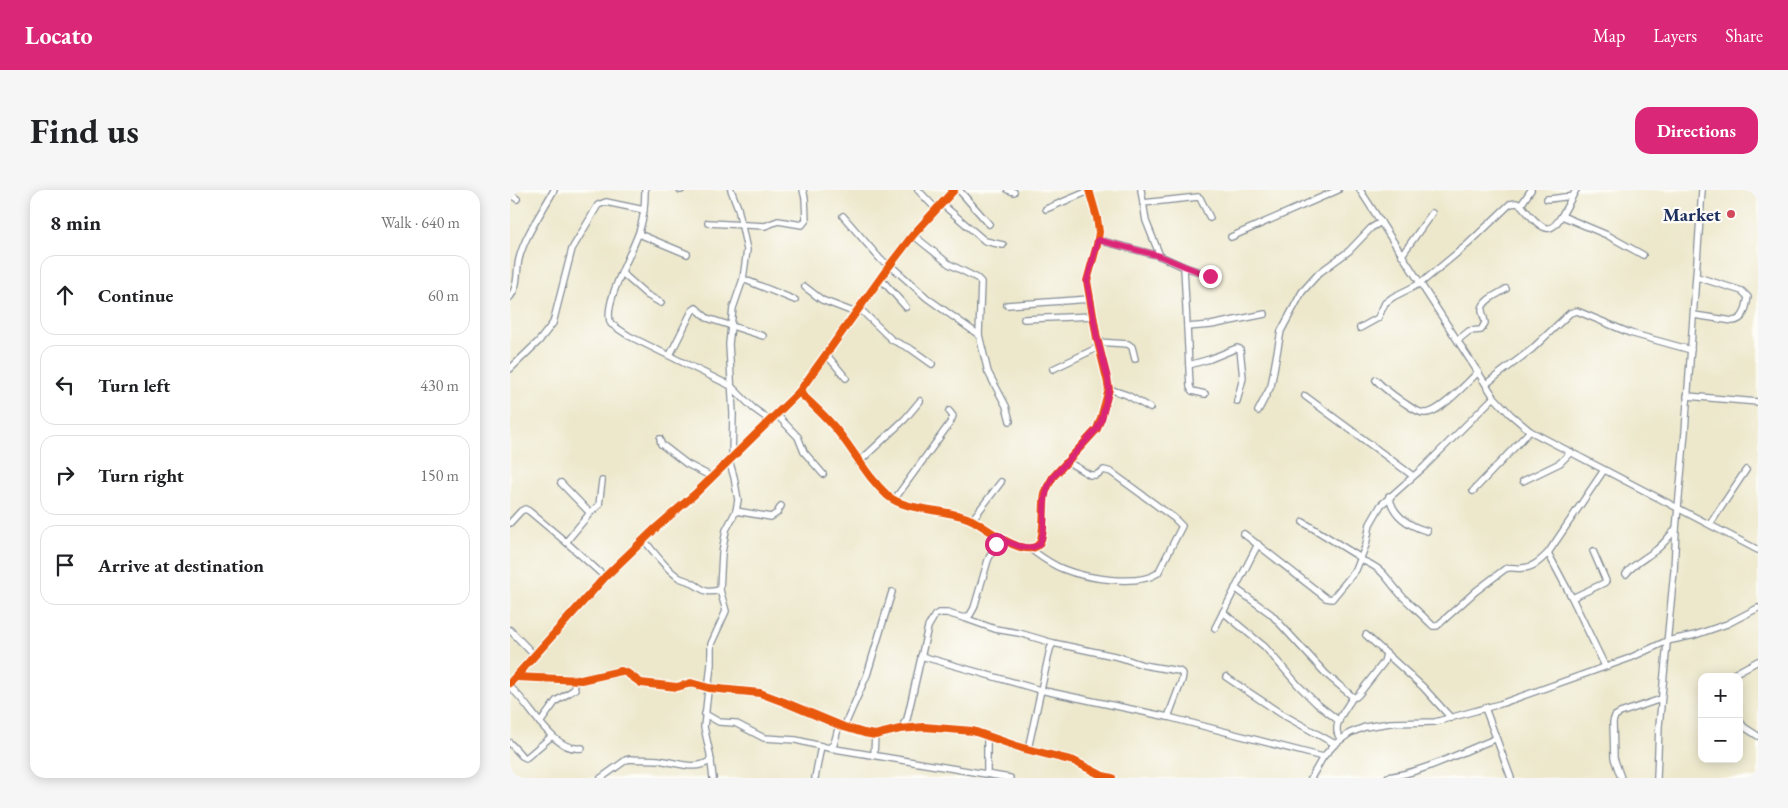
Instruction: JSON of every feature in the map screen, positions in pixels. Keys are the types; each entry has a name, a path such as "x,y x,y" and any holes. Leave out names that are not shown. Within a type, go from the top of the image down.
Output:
{"street":[{"path":"510,297 516,288 518,262 523,247 554,190"},
{"path":"645,190 644,210 639,234 613,298 609,314 611,324 629,336 731,386 752,408 771,421"},
{"path":"713,778 705,736 705,714 711,664 711,644 726,611 720,590 724,538 736,511 738,495 730,459 733,414 729,344 733,308 742,279 747,250 738,208 731,190"},
{"path":"708,223 765,226 778,221 802,226 806,220 803,190"},
{"path":"918,190 936,210"},
{"path":"510,683 605,577 695,494 799,392 880,278 913,235 954,190"},
{"path":"959,190 989,224"},
{"path":"1141,190 1148,228 1160,256"},
{"path":"1231,237 1338,190"},
{"path":"1360,190 1494,397 1510,414 1530,431 1758,550"},
{"path":"1521,205 1531,190"},
{"path":"1360,328 1378,318 1385,303 1421,283 1468,244 1507,206 1513,203 1521,205 1546,229 1553,227 1562,216 1576,190"},
{"path":"1657,778 1661,699 1674,570 1702,190"},
{"path":"799,392 833,426 858,463 894,500 972,520 999,538 1019,546 1036,547 1041,540 1045,494 1048,485 1053,477 1097,429 1102,418 1109,390 1108,379 1098,344 1087,277 1099,232 1089,191 1046,209"},
{"path":"510,194 517,199"},
{"path":"1547,199 1556,199 1562,196 1572,197"},
{"path":"1143,203 1198,197 1210,218"},
{"path":"510,369 539,341 553,322 572,249 598,205 601,202 606,202 644,210"},
{"path":"942,204 985,241 1003,244"},
{"path":"1402,255 1432,213"},
{"path":"843,216 881,260 890,265 927,298 979,335"},
{"path":"1562,216 1607,235 1643,255"},
{"path":"1258,411 1271,386 1281,331 1302,292 1319,273 1349,251 1371,228 1381,222"},
{"path":"639,234 687,254"},
{"path":"913,235 949,264 977,278 981,282 979,335 988,372 1006,406 1010,421"},
{"path":"1098,240 1160,256 1210,276"},
{"path":"1184,266 1190,390 1205,394"},
{"path":"622,273 647,295 661,303"},
{"path":"1694,315 1733,322 1739,320 1743,316 1748,297 1742,291 1696,277"},
{"path":"880,278 906,307"},
{"path":"742,279 795,300"},
{"path":"805,287 816,296 857,310 892,340 911,349 932,364"},
{"path":"1458,340 1469,331 1481,330 1486,323 1482,312 1483,305 1506,289"},
{"path":"1007,305 1090,299"},
{"path":"670,355 694,309 699,309 703,316 707,318 763,336"},
{"path":"1486,384 1532,349 1570,313 1576,311 1630,334 1691,350"},
{"path":"1187,327 1212,325 1265,314"},
{"path":"1024,319 1093,316"},
{"path":"1053,369 1098,344 1128,344 1132,347 1135,359"},
{"path":"1188,365 1240,348 1243,378 1237,401"},
{"path":"826,354 846,378"},
{"path":"1376,380 1390,392 1418,411 1426,414 1444,404 1478,372"},
{"path":"1109,390 1127,395 1150,408"},
{"path":"1305,396 1413,476"},
{"path":"1687,396 1758,402"},
{"path":"1244,534 1329,599 1335,597 1351,577 1361,559 1370,524 1380,505 1413,476 1494,397"},
{"path":"858,463 905,419 920,401"},
{"path":"894,500 953,419 949,410"},
{"path":"777,415 798,437 804,452 823,474"},
{"path":"1473,491 1530,431"},
{"path":"660,438 660,444 676,457 712,477"},
{"path":"1523,481 1560,463 1571,452"},
{"path":"1029,548 1044,560 1063,569 1092,577 1143,579 1158,573 1182,526 1174,518 1110,472 1104,470 1096,475 1090,475 1068,462"},
{"path":"723,466 732,469"},
{"path":"1303,522 1380,569 1401,595 1433,626 1437,626 1476,591 1505,569 1530,566 1537,563 1548,553 1604,470"},
{"path":"1710,524 1746,470"},
{"path":"566,542 600,503 602,482"},
{"path":"972,520 1001,482"},
{"path":"561,484 590,513"},
{"path":"1389,496 1393,510 1402,519 1415,528 1426,531"},
{"path":"736,511 771,517 777,513 781,506"},
{"path":"510,523 525,509 605,577"},
{"path":"1626,574 1632,566 1643,561 1658,549 1676,529"},
{"path":"967,616 974,608 991,554 999,538"},
{"path":"644,540 678,578 692,582 705,591 720,590"},
{"path":"1215,628 1258,544"},
{"path":"1572,598 1606,581 1593,552"},
{"path":"1548,553 1605,666"},
{"path":"1235,588 1271,614 1326,674 1353,697"},
{"path":"829,748 834,744 867,675 892,592"},
{"path":"1311,778 1323,757 1334,744 1350,734 1373,725 1435,722 1500,704 1630,658 1667,641 1694,635 1727,624 1758,608"},
{"path":"1223,612 1265,647 1298,685 1338,721"},
{"path":"900,729 907,719 928,627 935,615 943,613 967,616 974,622 985,626 1119,657 1151,667 1179,670 1183,674 1182,680 1168,718"},
{"path":"510,630 535,656"},
{"path":"1366,635 1423,688 1451,718"},
{"path":"1046,641 1050,649"},
{"path":"1028,749 1050,649 1054,643"},
{"path":"1341,739 1337,735 1336,730 1338,721 1353,697 1359,694 1384,662 1386,654"},
{"path":"921,656 1040,690 1168,718 1323,757"},
{"path":"1384,662 1392,660"},
{"path":"1736,673 1758,661"},
{"path":"516,677 573,680 588,679 620,671 627,673 641,683 677,687 691,683 708,688 760,693 853,731 875,735 916,727 961,729 1074,761 1102,776 1112,778"},
{"path":"1226,677 1280,713 1334,744"},
{"path":"540,723 556,701 575,689 573,680"},
{"path":"510,687 522,698 552,736 569,748 582,748"},
{"path":"1621,778 1614,758 1613,722 1615,716 1661,699"},
{"path":"1485,708 1511,778"},
{"path":"705,714 718,722 735,723 764,738 796,740 839,750 1010,778"},
{"path":"907,719 916,727"},
{"path":"1743,726 1758,736"},
{"path":"874,755 875,735"},
{"path":"987,735 987,774"},
{"path":"510,743 526,758 552,736"},
{"path":"1388,777 1421,769 1495,738"},
{"path":"834,744 839,750"},
{"path":"815,778 821,746"},
{"path":"601,778 630,759 658,760 689,766 705,764 711,760"}],"cycle path":[{"path":"510,683 605,577 657,527 695,494 799,392 913,235 954,190"},
{"path":"799,392 835,427 868,473 888,496 906,505 962,516 1022,548 1037,546 1042,537 1044,499 1047,488 1053,477 1097,429 1109,389 1097,338 1087,281 1099,232 1089,190"},
{"path":"516,677 581,680 621,671 641,683 677,687 691,683 709,688 760,693 844,727 864,733 875,735 900,729 924,727 973,731 1022,748 1074,761 1103,776 1112,778"}],"place":[{"name":"Market","path":"1731,214"}],"route":[{"path":"996,544 999,538 1019,546 1033,548 1039,545 1043,534 1045,494 1048,485 1053,477 1097,429 1102,418 1109,390 1108,379 1097,342 1087,281 1098,240 1160,256 1210,276"}]}
